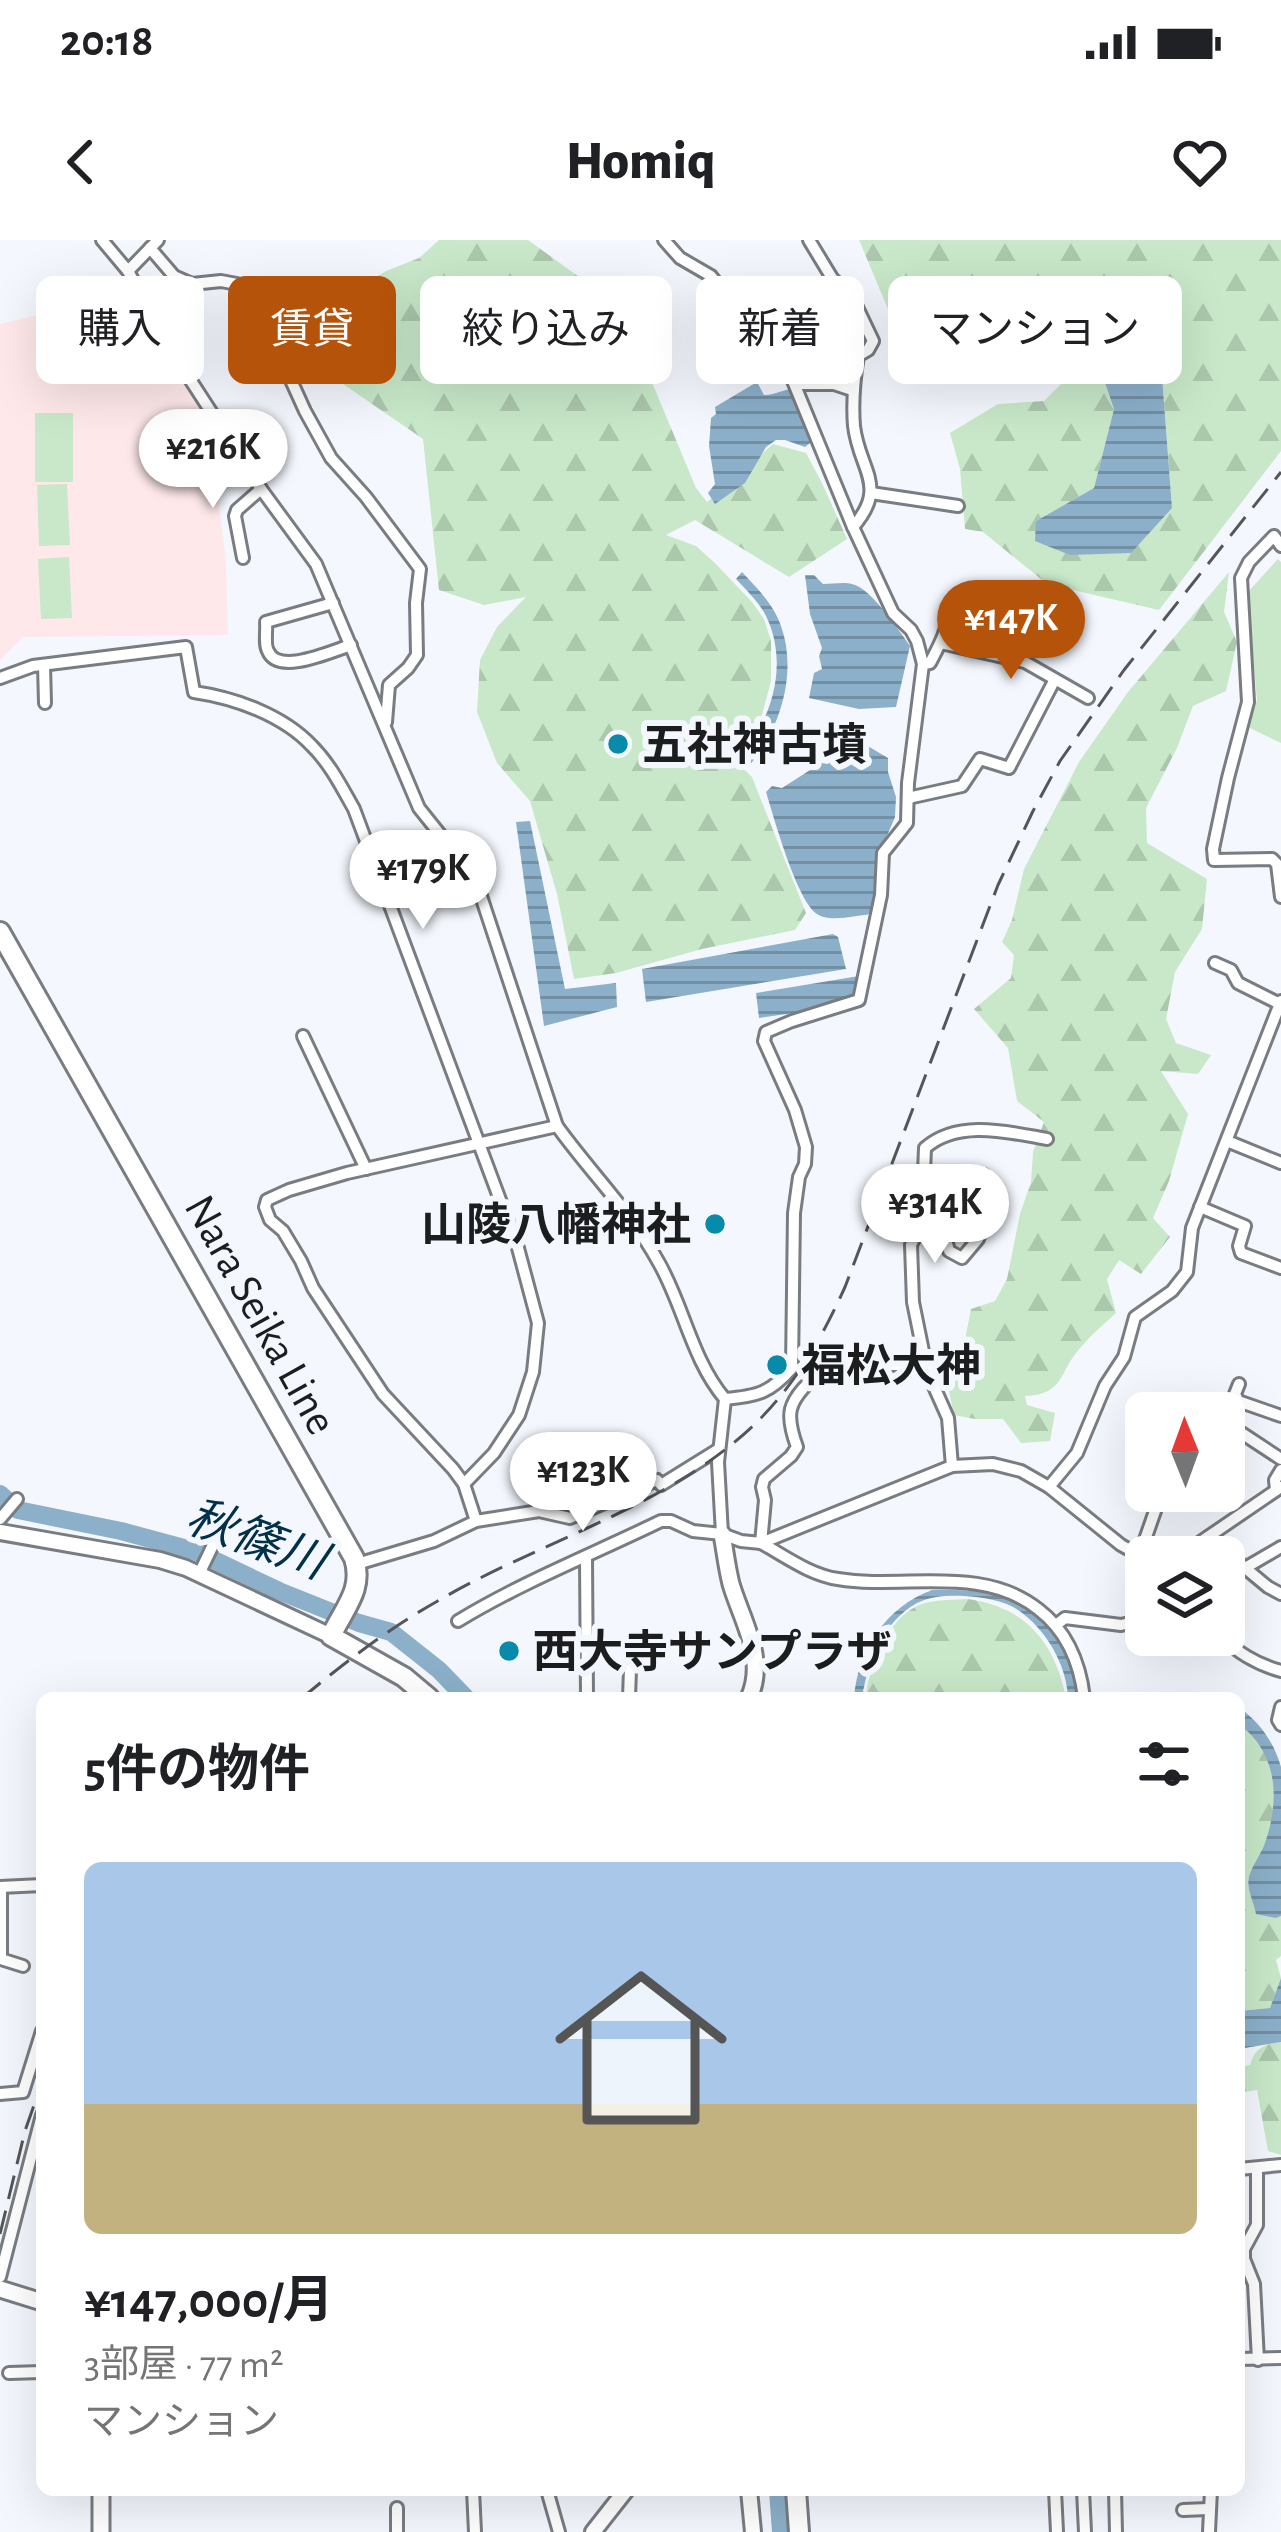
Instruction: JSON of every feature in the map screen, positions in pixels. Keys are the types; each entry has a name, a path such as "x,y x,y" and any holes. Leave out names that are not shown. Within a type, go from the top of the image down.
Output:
{"main road":[{"name":"Nara Seika Line","path":"0,932 357,1564"},
{"path":"722,1534 731,1581 751,1636 756,1676 751,1692"},
{"path":"357,1564 356,1593 336,1625 404,1677 416,1692"},
{"path":"0,2289 36,2300"},
{"path":"101,2496 101,2532"},
{"path":"796,2496 799,2532"}],"street":[{"path":"102,240 128,271 173,353 261,490 316,564 419,808 475,878 557,1126 659,1263 709,1380 725,1399 719,1449 722,1534"},
{"path":"664,240 680,258 711,276"},
{"path":"809,240 832,278 854,301 873,341 858,356 852,390 855,431 872,493 865,514 853,527"},
{"path":"128,271 154,244 174,276 193,284 237,284 255,301 331,458 420,569 417,655 388,685 388,722 383,722"},
{"path":"725,1399 768,1391 792,1368 794,1213 806,1147 764,1041 766,1032 859,1000 881,895 883,853 907,823 923,664 917,641 893,613 853,527 796,384"},
{"path":"834,384 852,390"},
{"path":"243,558 235,516 261,490"},
{"path":"872,493 958,506"},
{"path":"1281,546 1274,536 1241,578 1247,702 1213,849 1214,860 1272,859 1277,864 1281,897"},
{"path":"333,603 266,622 267,651 287,664 351,645"},
{"path":"923,664 930,663 941,643 949,608"},
{"path":"941,643 1025,662 1088,698"},
{"path":"0,678 44,665 186,647 194,692 264,713 309,742 333,771 354,809 518,1248 538,1323 533,1372 519,1414 494,1453 464,1484"},
{"path":"44,665 45,703"},
{"path":"908,798 962,786 980,759 1009,768 1054,681"},
{"path":"1049,1487 1078,1453 1105,1386 1124,1357 1135,1317 1172,1291 1187,1272 1192,1228 1280,1002 1238,983 1231,970 1215,963"},
{"path":"303,1036 366,1168"},
{"path":"476,1521 464,1484 383,1394 265,1207 267,1200 289,1190 366,1168 557,1126"},
{"path":"952,1466 948,1418 927,1371 913,1302 911,1246 922,1222 925,1148 964,1131 997,1129 1047,1139"},
{"path":"1227,1141 1281,1162"},
{"path":"922,1222 940,1216 984,1174"},
{"path":"940,1216 949,1251 962,1258 978,1239 992,1202"},
{"path":"1201,1207 1245,1226 1241,1253 1281,1268"},
{"path":"761,1543 764,1479 797,1447 790,1413 792,1403 809,1384 819,1374 860,1367 913,1366 927,1371"},
{"path":"1239,1384 1238,1402 1281,1416"},
{"path":"1245,1435 1281,1460"},
{"path":"357,1564 434,1541 476,1521 539,1511 570,1518 658,1480 661,1485 719,1449"},
{"path":"761,1543 952,1466 993,1464 1022,1471 1049,1487 1125,1548"},
{"path":"1209,1536 1276,1493 1275,1480 1281,1470"},
{"path":"0,1520 17,1499"},
{"path":"458,1621 499,1596 661,1521 671,1521 693,1531 761,1543 830,1578 1004,1588 1028,1600 1055,1625 1076,1659 1083,1692"},
{"path":"0,1532 160,1560 336,1625"},
{"path":"199,1574 213,1544"},
{"path":"1281,1547 1245,1568 1281,1594"},
{"path":"586,1558 586,1692"},
{"path":"1055,1625 1065,1618 1125,1623"},
{"path":"1244,1656 1281,1671"},
{"path":"629,1692 630,1669"},
{"path":"1281,1707 1281,1725"},
{"path":"23,1966 1,1959 0,1887 36,1885"},
{"path":"0,2094 22,2092 36,2049"},
{"path":"0,2277 36,2139"},
{"path":"1245,2169 1281,2165"},
{"path":"1245,2247 1257,2225 1257,2169"},
{"path":"1245,2262 1254,2284 1258,2360"},
{"path":"1245,2360 1281,2358"},
{"path":"9,2373 36,2372"},
{"path":"472,2496 475,2532"},
{"path":"549,2496 559,2532"},
{"path":"593,2532 621,2496"},
{"path":"749,2496 753,2532"},
{"path":"1054,2496 1057,2532"},
{"path":"1083,2496 1085,2532"},
{"path":"1115,2496 1117,2532"},
{"path":"1209,2496 1209,2532"},
{"path":"397,2508 398,2532"},
{"path":"1183,2510 1208,2510"}],"shaded area":[{"path":"36,315 36,384 188,384 233,453 216,480 226,561 228,635 23,637 0,660 0,324"}],"green space":[{"path":"439,240 528,240 578,276 420,276 420,384 653,384 696,488 707,502 773,444 806,453 847,539 789,577 695,520 666,535 696,546 764,619 771,641 771,681 759,726 733,758 752,777 806,913 795,930 574,979 557,894 530,801 497,763 477,712 480,660 497,627 526,597 484,605 439,590 423,439 343,384 396,384 396,276 378,276 419,258"},
{"path":"859,240 1281,240 1281,451 1159,610 1047,584 983,532 965,529 960,469 950,433 998,404 1044,401 1061,384 1105,384 1114,409 1094,488 1036,521 1172,507 1163,384 1182,384 1182,276 888,276 888,309"},
{"path":"35,413 73,413 73,482 35,482"},
{"path":"67,484 70,545 39,546 37,485"},
{"path":"69,557 72,618 41,619 38,559"},
{"path":"1278,559 1281,743 1248,727 1257,700 1247,593"},
{"path":"1229,572 1224,612 1237,642 1226,691 1193,706 1146,808 1147,843 1207,879 1202,929 1175,972 1166,1019 1176,1043 1211,1055 1198,1074 1161,1071 1188,1114 1153,1218 1170,1237 1141,1274 1119,1260 1107,1279 1116,1313 1080,1348 1054,1387 1025,1396 1027,1405 1055,1413 1050,1441 1021,1443 1003,1419 954,1415 947,1382 963,1350 971,1309 995,1301 1007,1279 1031,1182 1033,1152 1044,1122 1017,1101 1008,1048 974,1009 1011,978 1014,955 1002,942 1024,869 1079,762 1128,692"},
{"path":"925,1603 988,1603 1022,1619 1054,1660 1064,1692 867,1692 875,1659 898,1621"},
{"path":"1245,1725 1269,1750 1281,1795 1281,1817 1248,1880 1276,1918 1281,1916 1281,1956 1276,1960 1281,1978 1270,2008 1245,2010"},
{"path":"1281,2042 1281,2155 1268,2151 1257,2090 1245,2092 1245,2066 1270,2044"}],"water":[{"path":"754,384 764,395 794,389 814,440 805,447 776,440 766,447 745,483 715,504 708,493 715,484 709,446 715,407"},
{"path":"1105,384 1163,384 1172,508 1131,553 1070,555 1035,541 1036,521 1094,488 1114,409"},
{"path":"742,572 778,618 788,663 777,719 748,767 738,757 768,709 776,653 766,616 736,579"},
{"path":"805,575 814,575 823,584 859,587 884,610 910,646 896,707 859,709 809,698 814,673 822,669 822,648 810,614"},
{"path":"856,739 888,758 895,817 878,857 873,914 829,918 817,914 802,893 766,792 772,786 782,788 821,763 828,764"},
{"path":"530,821 565,989 616,983 617,1007 544,1026 516,822"},
{"path":"833,934 838,937 846,969 646,1002 642,969"},
{"path":"859,976 855,999 759,1018 756,993"},
{"path":"932,1590 966,1590 1016,1601 1054,1635 1070,1665 1075,1692 1068,1692 1059,1661 1028,1618 999,1601 952,1596 934,1597 905,1611 886,1632 873,1657 863,1692 855,1692 861,1663 877,1632"},
{"path":"1245,1713 1265,1734 1281,1767 1281,1916 1276,1918 1256,1914 1249,1890 1249,1877 1270,1827 1274,1794 1268,1763 1245,1730"},
{"path":"1281,1978 1281,2042 1245,2048 1245,2010 1270,2008"}],"waterway":[{"name":"秋篠川","path":"0,1494 18,1510 195,1551 279,1591 391,1632 460,1692"},
{"path":"778,2496 781,2532"}],"railway":[{"path":"310,1692 436,1602 683,1478 721,1453 783,1393 845,1287 998,885 1060,761 1124,670 1281,472"},
{"path":"0,2234 36,2099"}],"place":[{"name":"五社神古墳","path":"618,744"},
{"name":"山陵八幡神社","path":"715,1224"},
{"name":"福松大神","path":"777,1365"},
{"name":"西大寺サンプラザ","path":"509,1651"}]}
